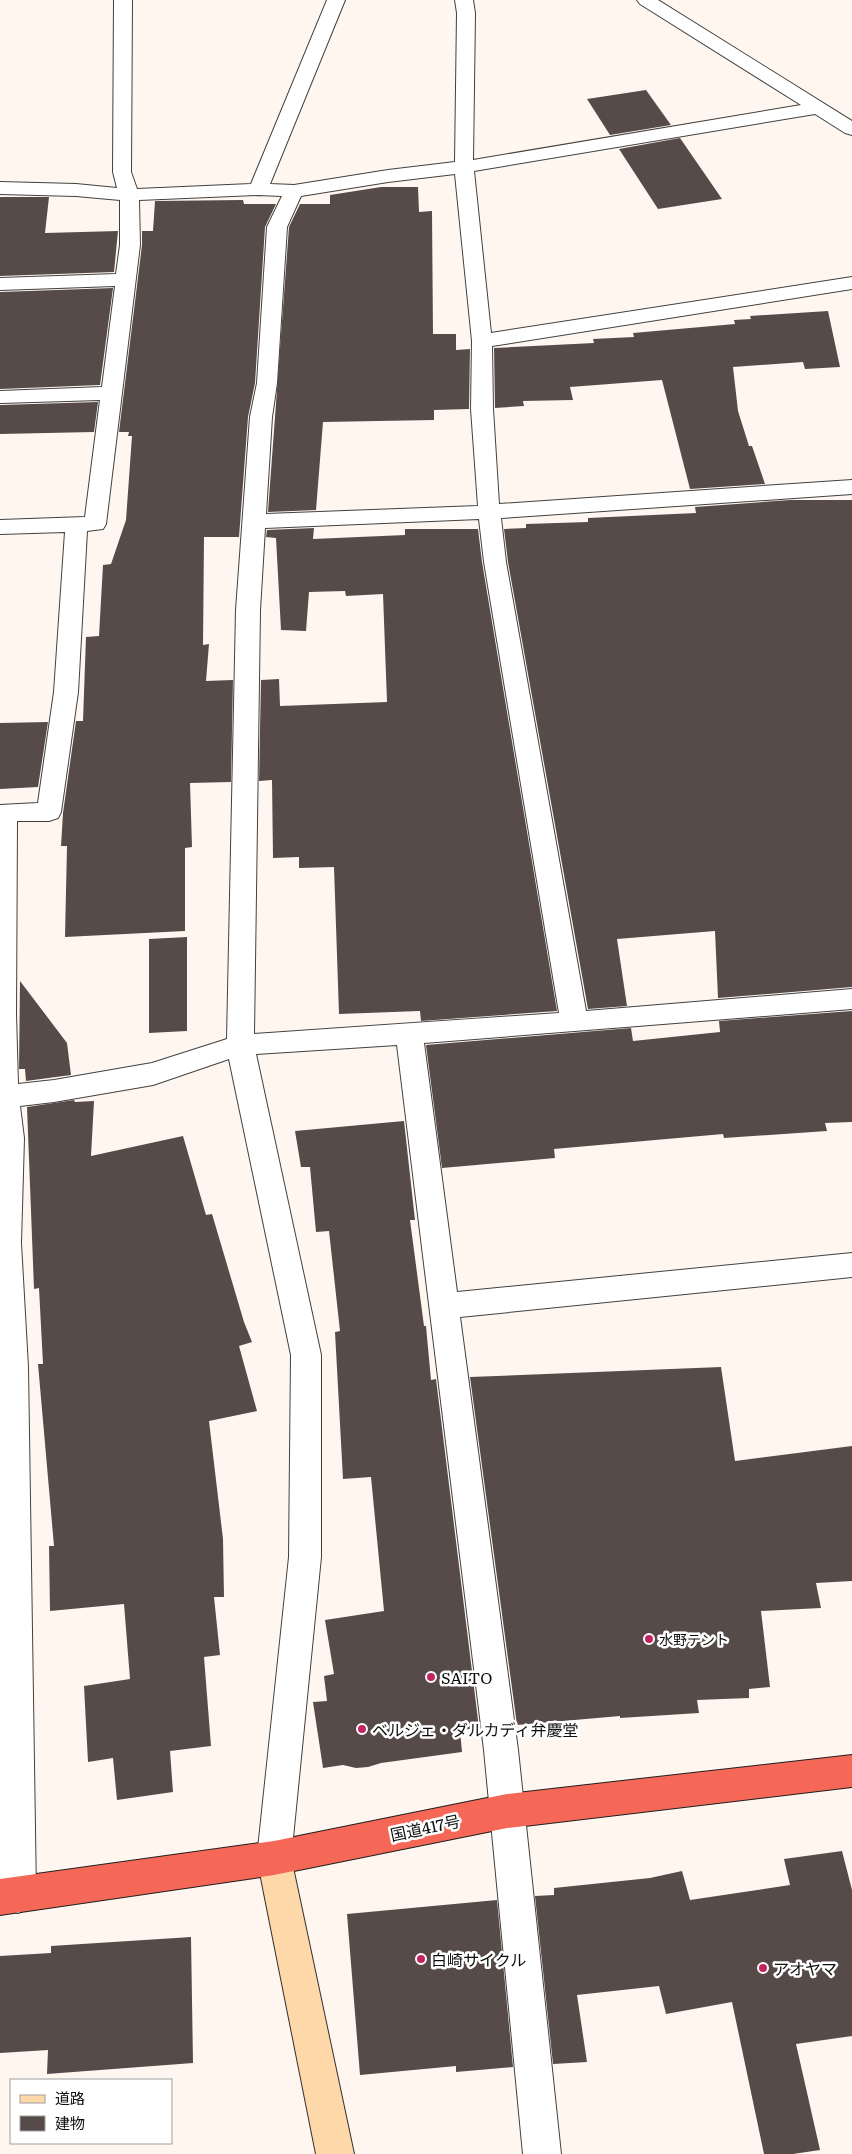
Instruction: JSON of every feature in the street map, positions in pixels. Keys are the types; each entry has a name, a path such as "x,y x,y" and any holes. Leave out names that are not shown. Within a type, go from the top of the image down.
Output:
{"highway":[{"name":"国道417号","path":"9,1896 274,1858 507,1811 852,1771"}],"street":[{"path":"0,527 95,524 130,245 129,195 122,172 123,0"},
{"path":"258,189 336,0"},
{"path":"464,0 466,13 464,167 482,341 482,409 489,512 495,562 574,1022"},
{"path":"646,0 852,129"},
{"path":"0,188 76,190 129,195 258,189 294,191 388,176 464,167 818,108"},
{"path":"294,191 277,227 266,383 261,418 256,521 248,610 240,1045 306,1355 305,1557 274,1858 336,2154"},
{"path":"0,284 126,280"},
{"path":"482,341 852,283"},
{"path":"0,397 111,394"},
{"path":"256,521 489,512 852,487"},
{"path":"9,1896 13,1367 3,1244 10,1138 2,1097 5,812 49,812 66,692 76,526"},
{"path":"2,1097 54,1091 153,1074 240,1045 574,1022 852,999"},
{"path":"410,1034 501,1750 542,2154"},
{"path":"445,1306 852,1265"}],"building":[{"path":"646,90 671,125 610,135 587,99"},
{"path":"680,138 722,199 658,209 619,149"},
{"path":"381,187 418,187 419,212 432,211 433,334 456,334 456,350 470,349 469,409 434,410 434,420 323,422 316,510 268,512 289,227 300,204 330,204 330,195"},
{"path":"0,197 49,197 45,233 118,231 114,272 0,276"},
{"path":"243,200 244,204 276,204 265,227 255,383 248,417 239,537 204,537 203,645 209,644 206,681 233,680 231,782 190,783 192,847 185,848 185,931 65,937 67,846 61,846 63,813 76,721 83,721 86,637 99,636 103,565 111,564 126,520 132,436 128,436 129,432 119,432 142,245 142,231 153,231 155,201"},
{"path":"113,288 100,385 0,389 0,292"},
{"path":"828,311 840,367 805,369 803,362 733,367 738,411 749,446 752,446 765,484 690,489 662,380 570,387 573,400 523,401 524,406 495,408 494,348 594,343 593,339 634,337 633,333 735,324 734,320 751,319 750,316"},
{"path":"98,402 94,432 0,434 0,405"},
{"path":"790,500 852,500 852,987 718,998 715,931 617,939 627,1006 588,1009 508,562 504,529 526,528 526,524 588,522 588,518 696,513 695,507"},
{"path":"314,528 313,539 405,535 405,529 478,529 557,1011 421,1021 420,1011 339,1014 334,867 299,868 299,857 273,858 272,780 259,781 261,680 279,679 280,706 387,702 383,594 346,596 345,591 309,592 306,631 281,630 276,538 266,537 267,530"},
{"path":"48,722 38,787 0,789 0,723"},
{"path":"187,937 187,1031 149,1033 149,939"},
{"path":"20,981 67,1043 71,1075 26,1081 25,1069 19,1069"},
{"path":"852,1011 852,1122 825,1123 827,1131 724,1138 723,1134 554,1149 555,1158 442,1168 426,1045 631,1028 633,1041 720,1032 719,1021"},
{"path":"74,1100 75,1102 94,1101 91,1156 183,1136 206,1215 212,1214 244,1322 252,1342 239,1346 257,1411 209,1421 223,1539 224,1597 214,1597 220,1655 204,1657 211,1746 170,1751 173,1792 117,1800 113,1758 88,1762 84,1686 130,1679 124,1604 50,1611 49,1546 54,1546 38,1364 43,1364 39,1288 34,1289 27,1107"},
{"path":"404,1121 415,1220 410,1220 424,1326 426,1326 431,1380 436,1379 479,1728 460,1730 462,1752 381,1763 368,1767 356,1768 343,1765 323,1768 313,1702 327,1701 324,1676 334,1674 325,1620 384,1611 371,1477 343,1479 335,1332 340,1331 329,1231 316,1232 310,1167 301,1167 295,1131"},
{"path":"721,1367 735,1461 852,1446 852,1581 816,1583 821,1608 761,1611 770,1687 749,1689 749,1698 697,1700 699,1713 620,1718 620,1716 517,1725 470,1377"},
{"path":"842,1851 852,1890 852,2036 796,2044 820,2150 793,2154 764,2154 732,2002 666,2014 659,1986 577,1995 587,2062 553,2064 535,1896 554,1895 554,1888 650,1878 682,1871 690,1900 790,1885 784,1859"},
{"name":"白崎サイクル","path":"497,1900 513,2067 456,2072 456,2066 360,2075 347,1914"},
{"path":"191,1937 193,2063 47,2074 48,2050 0,2053 0,1956 51,1953 51,1946"}],"place":[{"name":"水野テント","path":"649,1639"},
{"name":"SAITO","path":"431,1677"},
{"name":"ベルジェ・ダルカディ弁慶堂","path":"362,1729"},
{"name":"白崎サイクル","path":"421,1959"},
{"name":"アオヤマ","path":"763,1968"}]}
